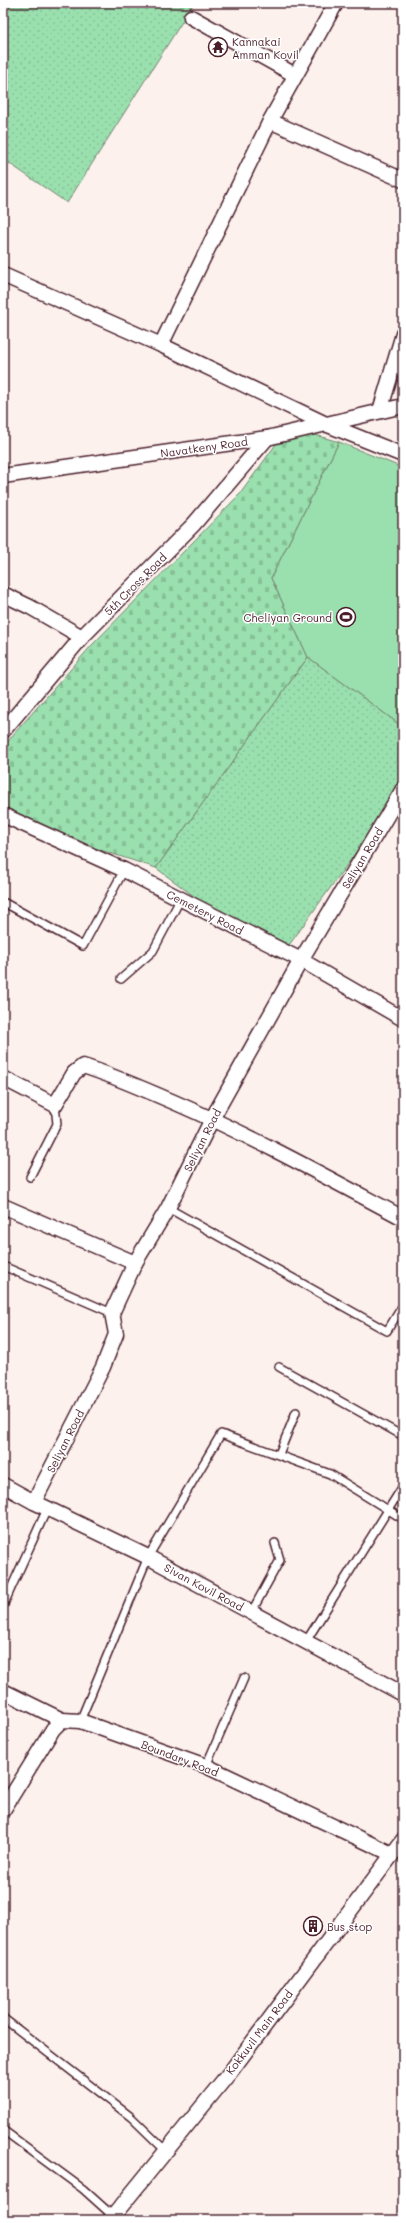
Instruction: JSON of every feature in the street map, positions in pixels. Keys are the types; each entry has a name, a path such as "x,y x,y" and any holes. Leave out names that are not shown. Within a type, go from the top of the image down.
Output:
{"street":[{"path":"161,345 270,121 336,3"},
{"path":"191,17 295,75"},
{"path":"270,121 403,180"},
{"path":"3,275 161,345 328,424 403,455"},
{"path":"380,410 403,334"},
{"name":"Navatkeny Road","path":"3,476 267,438 380,410 403,406"},
{"name":"5th Cross Road","path":"3,731 82,637 194,524 267,438"},
{"path":"3,594 30,607 82,637"},
{"name":"Seliyan Road","path":"34,1502 103,1367 116,1334 112,1313 135,1263 168,1208 212,1119 301,960 403,789"},
{"name":"Cemetery Road","path":"3,814 124,870 180,900 301,960 403,1019"},
{"path":"3,1078 55,1104 74,1073 83,1066 109,1074 212,1119 322,1174 403,1218"},
{"path":"3,1206 135,1263"},
{"name":"Sivan Kovil Road","path":"3,1485 47,1509 148,1557 305,1643 403,1694"},
{"path":"3,1691 62,1720 53,1729 3,1810"},
{"name":"Boundary Road","path":"62,1720 80,1721 206,1766 392,1854"},
{"name":"Kokkuvil Main Road","path":"111,2218 231,2071 403,1840"}],"lane":[{"path":"3,902 83,946 124,870"},
{"path":"121,979 153,951 180,900"},
{"path":"30,1177 57,1124 55,1104"},
{"path":"168,1208 387,1331 403,1305"},
{"path":"3,1266 112,1313"},
{"path":"279,1367 403,1436"},
{"path":"279,1454 296,1412"},
{"path":"80,1721 148,1557 221,1434 279,1454 330,1474 403,1519"},
{"path":"305,1643 403,1486"},
{"path":"3,1606 47,1509"},
{"path":"251,1613 280,1560 275,1543"},
{"path":"206,1766 244,1678"},
{"path":"3,2018 131,2117 166,2151"},
{"path":"3,2130 83,2189 111,2218"}],"green space":[{"path":"3,3 194,3 67,203 3,159"},
{"path":"312,434 339,442 271,578 308,657 156,868 54,835 3,811 3,748 12,736 92,645 240,494 279,440"},
{"name":"Cheliyan Ground","path":"339,442 403,468 403,727 308,657 271,578"},
{"path":"308,657 403,727 403,787 279,959 156,868"}],"place":[{"name":"Kannakai Amman Kovil","path":"218,47"},
{"name":"Cheliyan Ground","path":"346,617"},
{"name":"Bus stop","path":"313,1926"}]}
